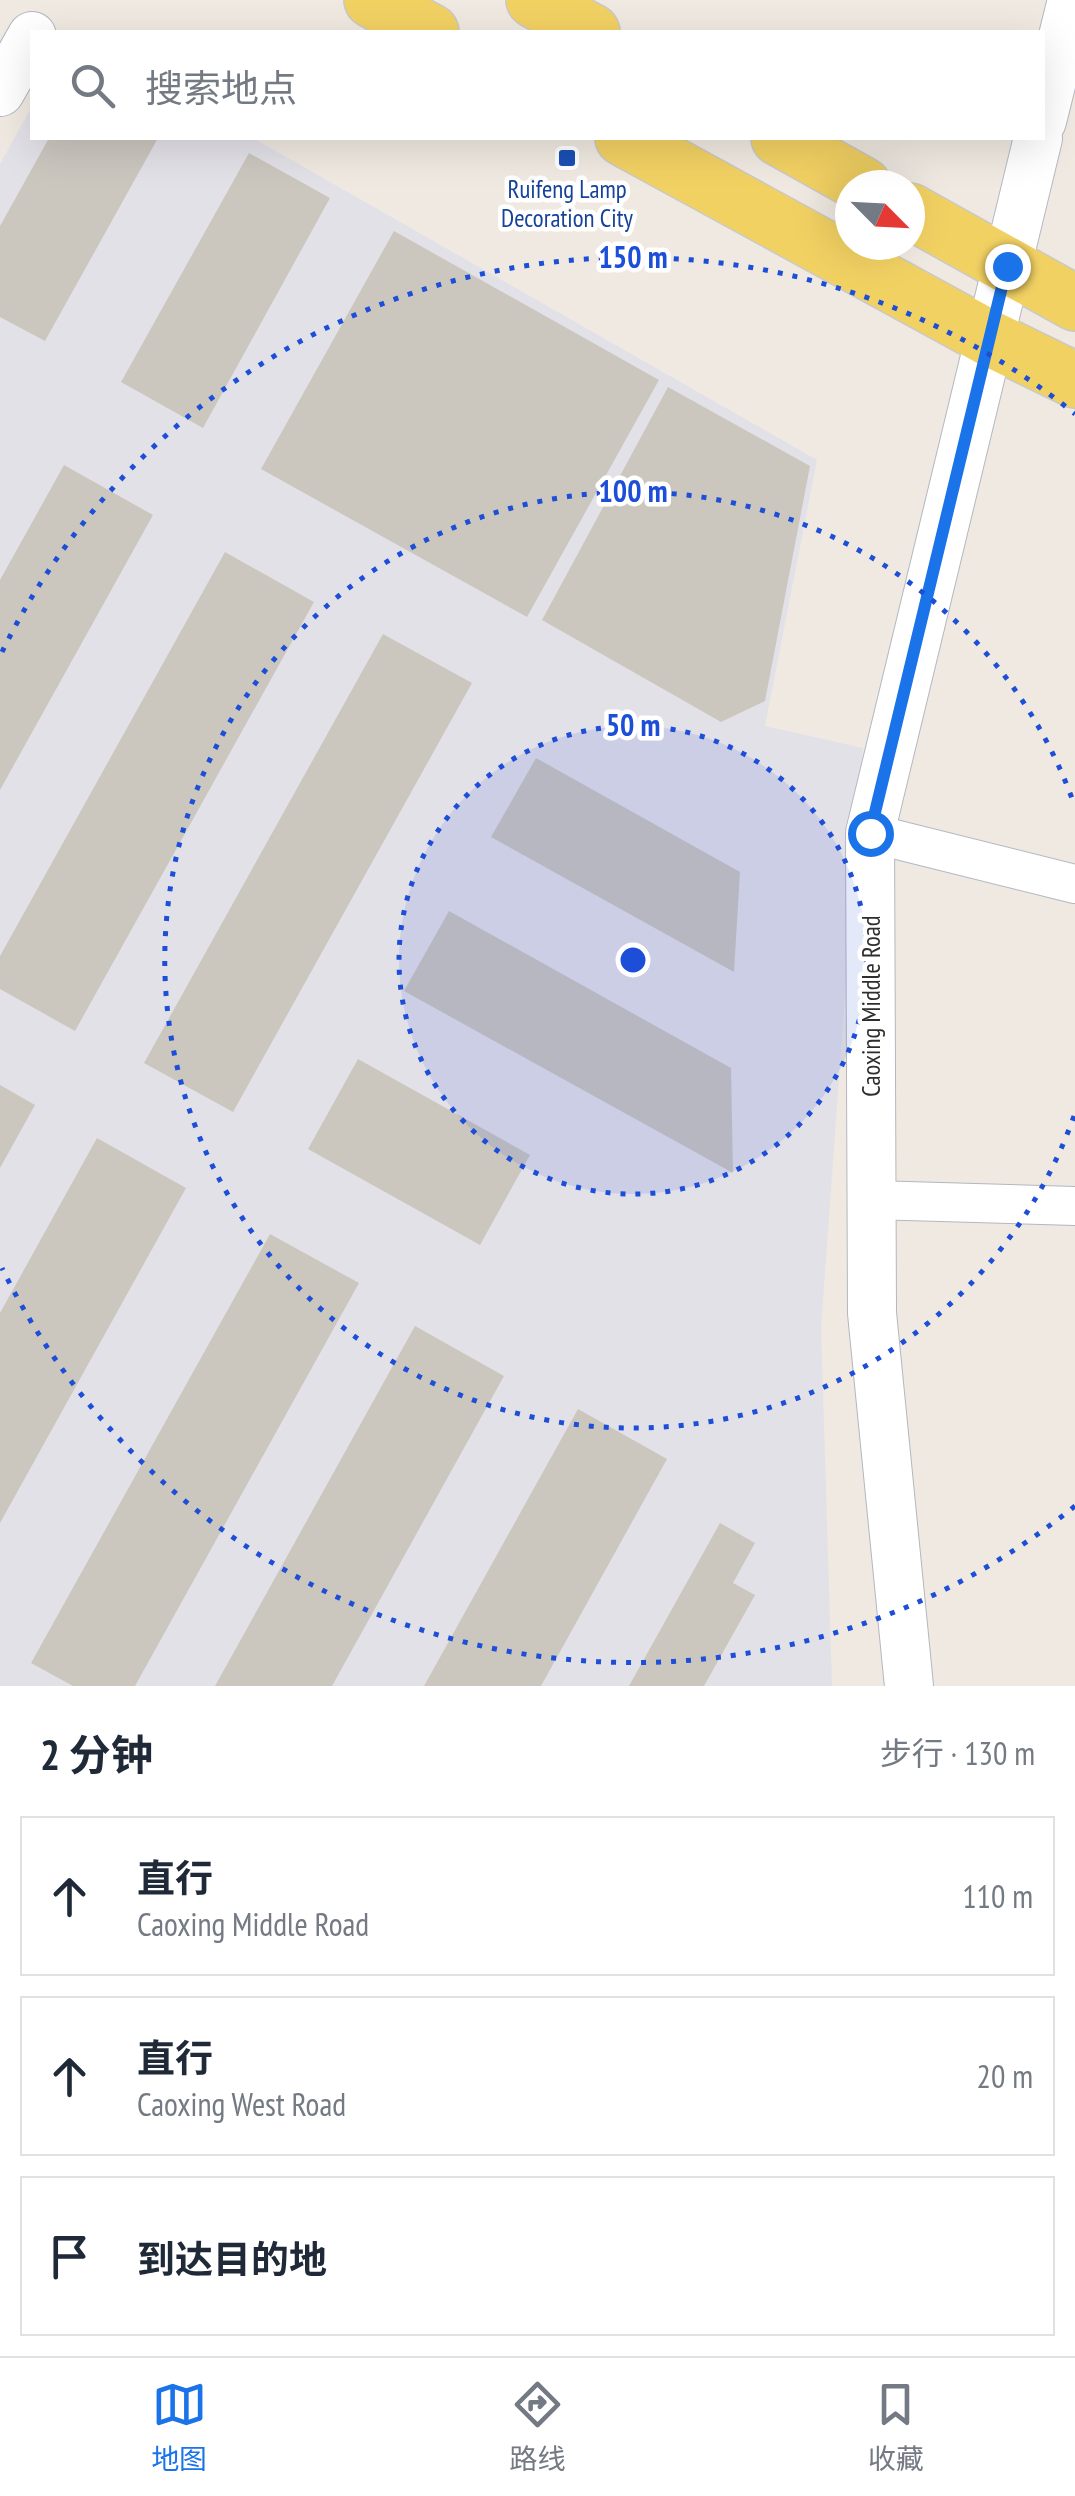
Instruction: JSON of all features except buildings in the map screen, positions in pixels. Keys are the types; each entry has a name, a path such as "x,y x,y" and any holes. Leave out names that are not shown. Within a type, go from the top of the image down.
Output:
{"main road":[{"path":"372,0 427,30"},
{"path":"534,0 588,30"},
{"path":"627,140 989,338 1075,380"},
{"path":"783,140 836,170"},
{"path":"925,220 1075,303"}],"street":[{"path":"35,30 53,0"},
{"path":"1045,108 1072,0"},
{"path":"0,92 30,39"},
{"name":"Caoxing Middle Road","path":"909,1686 872,1313 870,833 1038,140"},
{"path":"870,833 1075,884"},
{"path":"872,1200 1075,1206"}],"shaded area":[{"path":"30,110 30,140 257,140 817,460 765,726 863,748 821,1327 832,1686 0,1686 0,164"}],"place":[{"name":"Ruifeng Lamp Decoration City","path":"567,158"}],"route":[{"path":"870,833 1007,266"}]}
